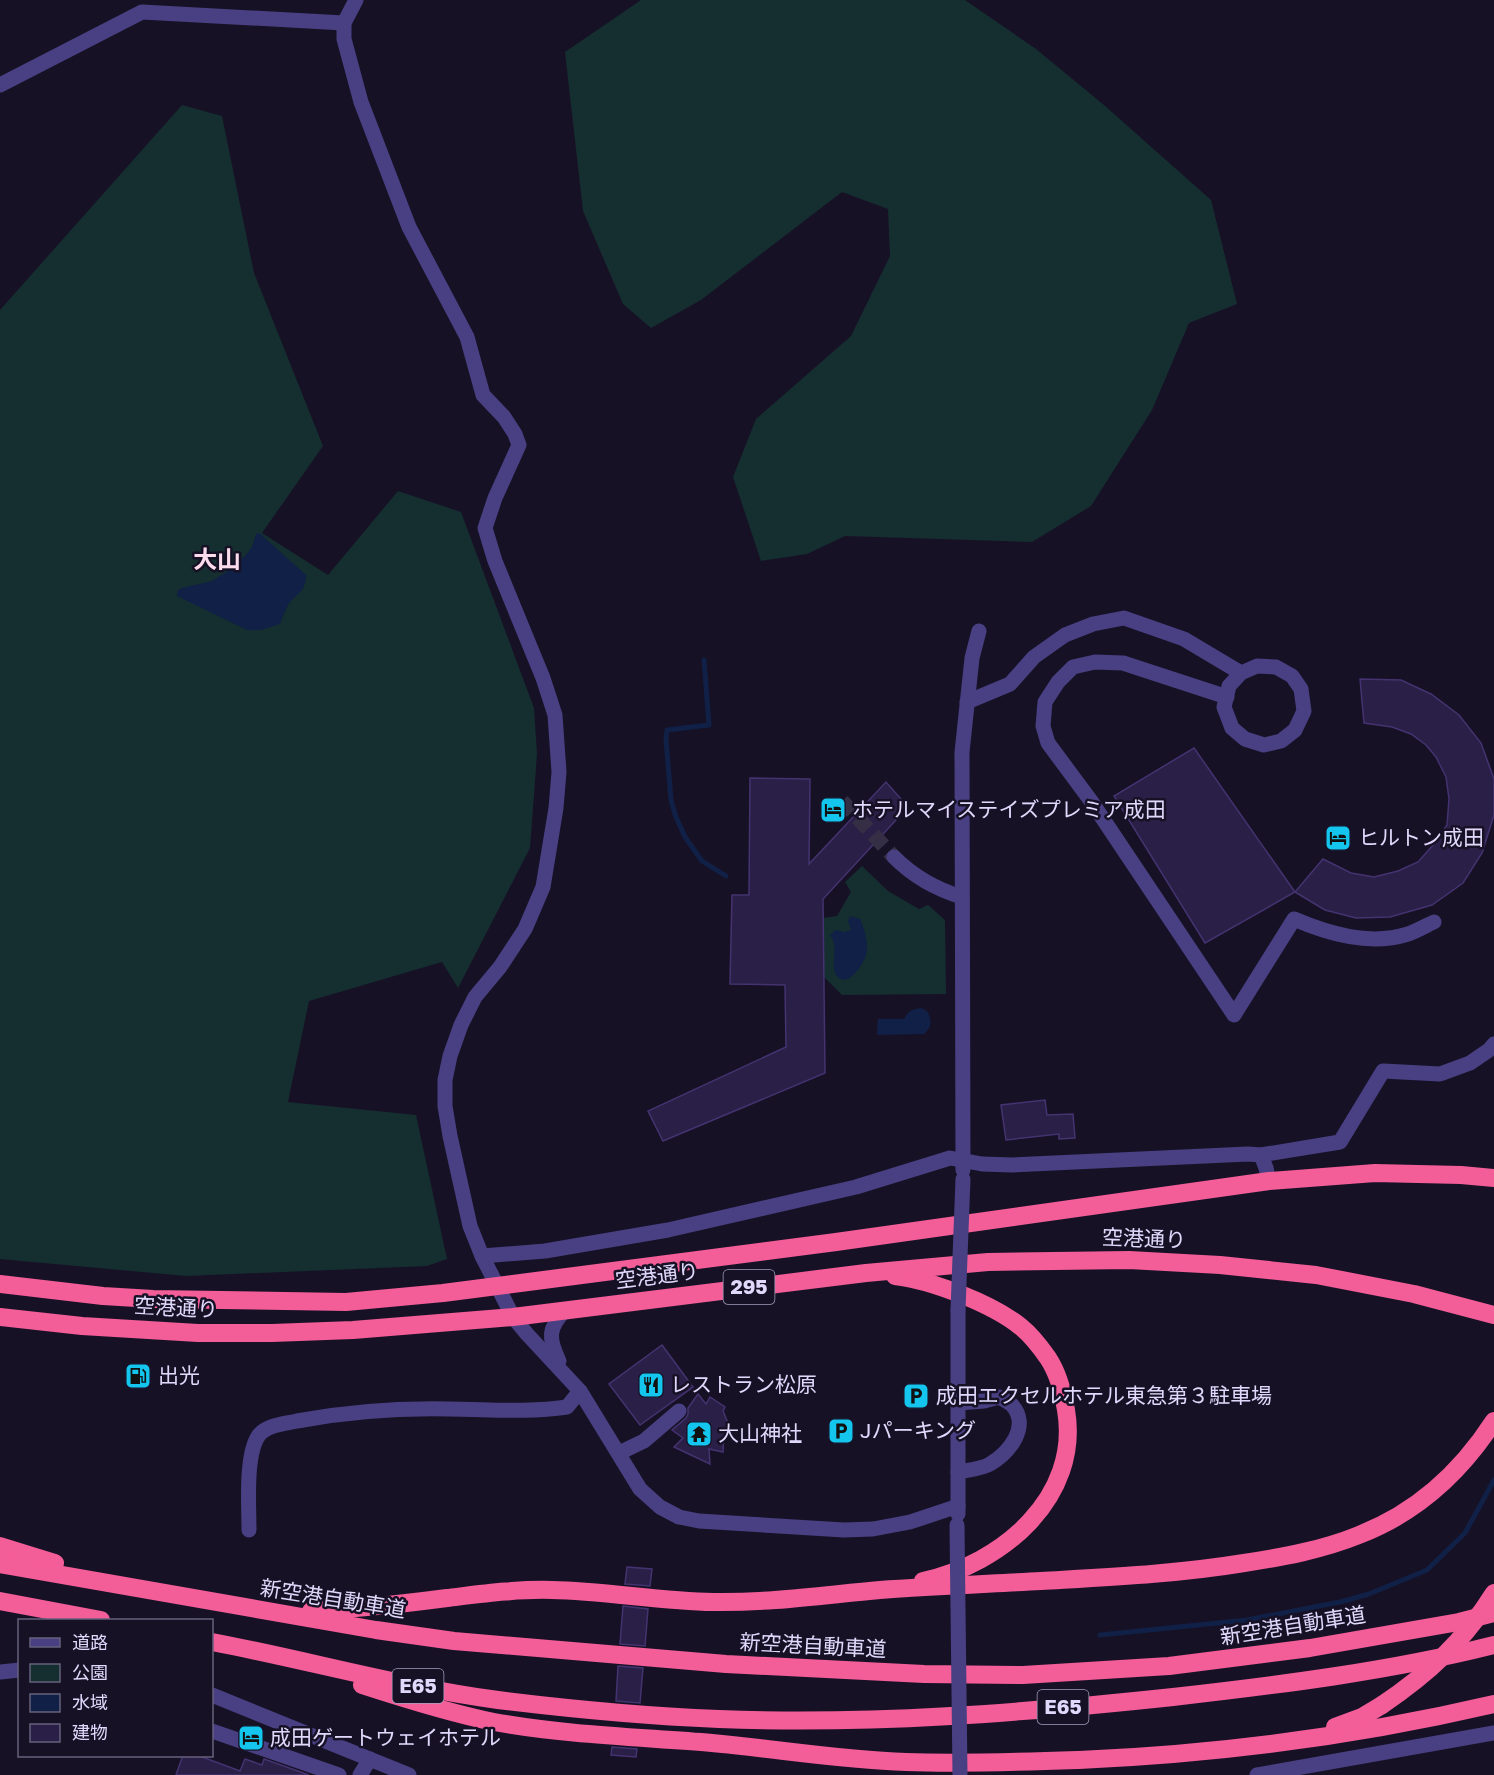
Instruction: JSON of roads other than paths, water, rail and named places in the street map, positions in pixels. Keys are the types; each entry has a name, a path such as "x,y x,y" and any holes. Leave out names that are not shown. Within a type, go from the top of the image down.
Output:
{"highway":[{"name":"空港通り","path":"0,1284 103,1296 346,1302 498,1286 836,1242 1269,1181 1375,1173 1494,1178"},
{"name":"空港通り","path":"0,1317 82,1326 198,1334 272,1334 353,1330 513,1317 866,1273 988,1262 1129,1260 1220,1265 1316,1275 1414,1294 1494,1315"},
{"path":"866,1273 908,1278 969,1298 1022,1327 1049,1359 1063,1390 1068,1420 1063,1468 1052,1493 1037,1515 1017,1535 996,1551 970,1565 932,1579 881,1590"},
{"path":"237,1606 304,1611 362,1609 491,1593 552,1590 710,1602 776,1600 881,1590 1108,1578 1263,1560 1329,1545 1360,1535 1389,1521 1436,1489 1480,1443 1494,1421"},
{"path":"0,1546 132,1586"},
{"path":"0,1564 132,1586"},
{"name":"新空港自動車道","path":"132,1586 376,1630 454,1641 737,1665 924,1674 1023,1675 1101,1672 1169,1666 1248,1657 1382,1636 1494,1613"},
{"path":"1246,1748 1316,1733 1362,1716 1382,1705 1411,1686 1436,1665 1460,1640 1494,1593"},
{"path":"0,1601 96,1619"},
{"path":"0,1614 49,1619"},
{"name":"E65","path":"213,1642 427,1688 495,1699 547,1706 718,1719 866,1719 1124,1702 1320,1678 1468,1652 1494,1645"},
{"path":"284,1658 392,1695 439,1709 494,1721 545,1729 905,1762 1024,1762 1246,1748 1379,1727 1494,1704"}],"street":[{"path":"356,0 344,22 344,39 361,102 410,227 467,337 483,395 504,417 515,434 519,446 495,498 485,528 495,561 543,678 555,715 559,772 551,845 543,887 525,929 500,967 475,998 450,1056 445,1080 445,1106 450,1137 470,1226 482,1256 513,1317 580,1391 640,1489 660,1507 679,1517 699,1521 844,1530 873,1529 910,1522 958,1506"},
{"path":"0,86 142,12 344,22"},
{"path":"967,702 1010,684 1034,657 1065,635 1093,624 1124,618 1184,639 1241,673"},
{"path":"960,1775 957,1525 958,1310 963,1179 962,752 972,658 979,631"},
{"path":"1227,697 1123,663 1095,662 1073,668 1058,682 1045,702 1043,726 1048,742 1091,801 1234,1016 1294,919 1322,931 1357,938 1384,939 1408,934 1434,922"},
{"path":"1257,666 1276,667 1292,676 1300,688 1304,711 1295,730 1281,741 1264,745 1245,740 1232,729 1224,707 1229,686 1241,673 1257,666"},
{"path":"894,857 910,873 962,897"},
{"path":"482,1256 545,1251 668,1230 856,1187 950,1158 982,1164 1012,1165 1261,1155 1340,1142 1383,1071 1440,1074 1470,1063 1494,1044"},
{"path":"1261,1155 1269,1181"},
{"path":"565,1310 551,1329 550,1343 565,1374"},
{"path":"249,1530 252,1448 260,1434 272,1426 372,1411 445,1408 545,1410 567,1407 580,1391"},
{"path":"958,1403 999,1397 1011,1404 1018,1416 1018,1433 1008,1451 988,1466 958,1472"},
{"path":"619,1453 644,1441 679,1411"},
{"path":"0,1672 18,1670"},
{"path":"213,1695 409,1775"},
{"path":"213,1731 339,1775"},
{"path":"1257,1775 1494,1733"},
{"path":"360,1775 370,1759"}],"water":[{"path":"259,533 306,575 304,586 288,605 280,624 261,630 247,630 177,596 178,590 182,588 212,581 225,573 246,555 252,547 256,534"},
{"path":"850,916 860,919 867,951 856,972 851,977 841,979 835,972 834,945 830,935 836,930 844,932 851,930 848,921"},
{"path":"921,1008 927,1011 930,1020 929,1029 924,1034 877,1035 878,1019 904,1019 911,1011"}],"waterway":[{"path":"704,660 709,725 667,730 671,800 685,837 702,861 726,876"},
{"path":"1100,1635 1247,1620 1369,1594 1427,1570 1465,1533 1494,1480"}],"tunnel":[{"path":"842,801 894,857"}],"place":[{"name":"ホテルマイステイズプレミア成田","path":"833,810"},
{"name":"ヒルトン成田","path":"1338,838"},
{"name":"出光","path":"138,1376"},
{"name":"レストラン松原","path":"651,1385"},
{"name":"成田エクセルホテル東急第３駐車場","path":"916,1396"},
{"name":"Jパーキング","path":"841,1431"},
{"name":"大山神社","path":"699,1434"},
{"name":"成田ゲートウェイホテル","path":"251,1738"}],"district":[{"name":"大山","path":"217,560"}]}
